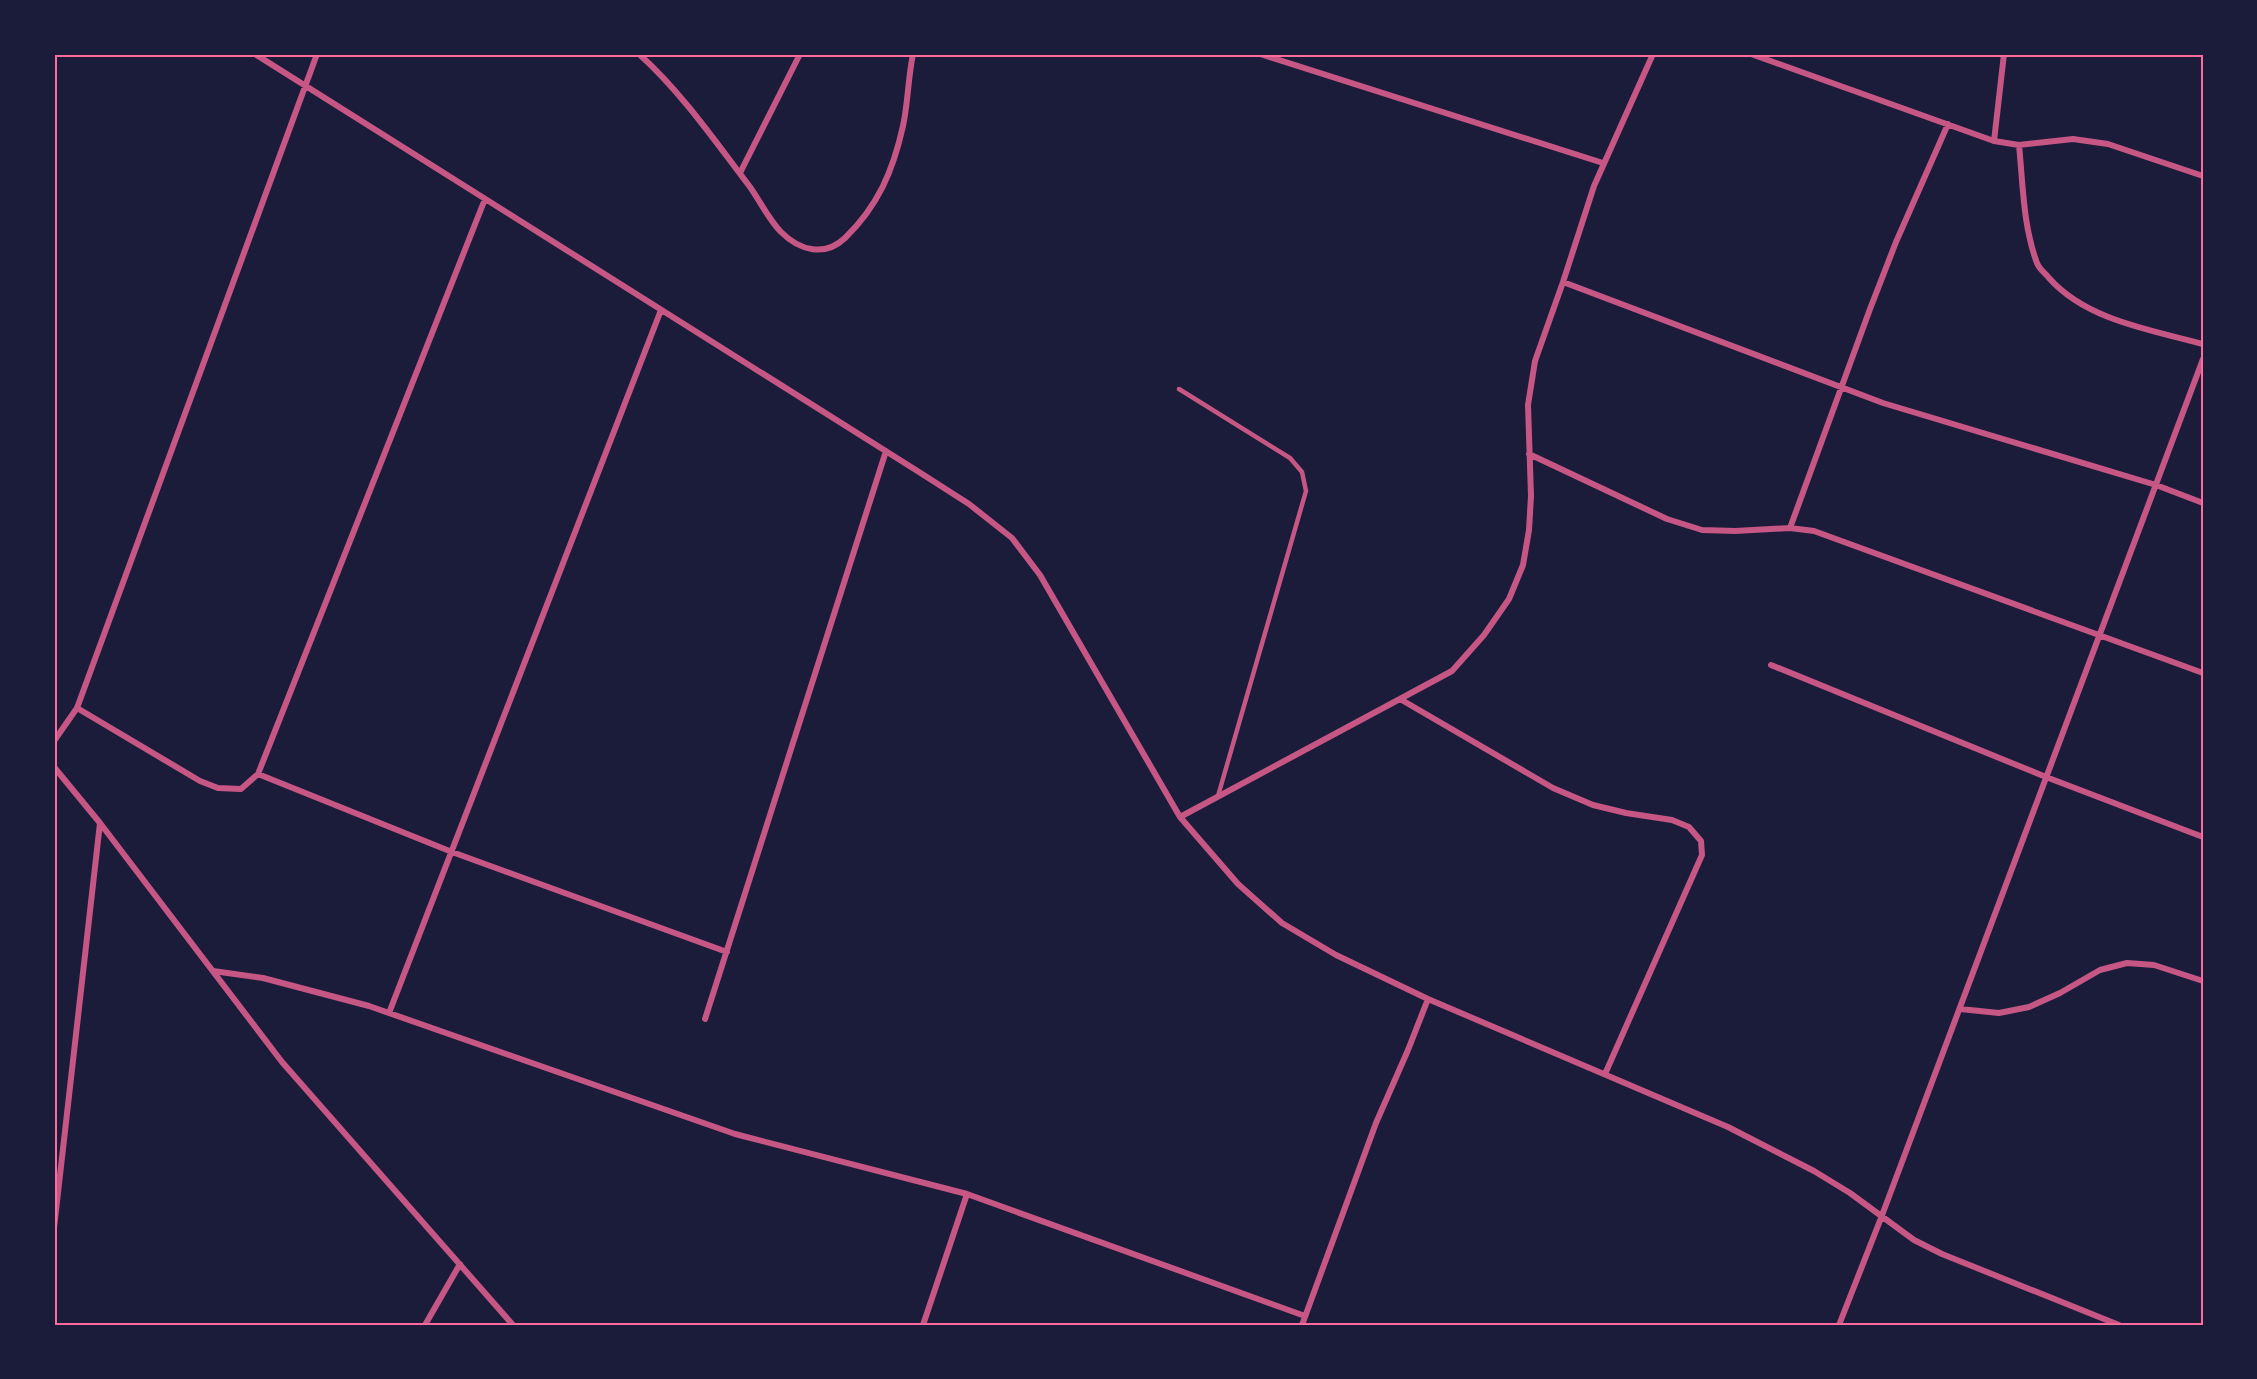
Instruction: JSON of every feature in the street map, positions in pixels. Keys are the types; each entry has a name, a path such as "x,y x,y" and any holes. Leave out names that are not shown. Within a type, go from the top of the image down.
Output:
{"street":[{"path":"255,54 969,504 1012,538 1040,575 1180,818 1238,884 1282,923 1336,955 1428,999 1728,1127 1795,1161 1850,1193 1881,1218 1914,1240 1942,1254 2119,1325"},
{"path":"54,741 77,708 317,54"},
{"path":"639,54 662,75 704,126 740,173 780,232 798,246 818,251 836,247 856,227 879,196 892,165 903,126 913,54"},
{"path":"740,173 800,54"},
{"path":"1260,54 1603,163"},
{"path":"1180,818 1452,671 1484,635 1509,599 1523,565 1529,530 1531,496 1528,405 1535,361 1593,186 1653,54"},
{"path":"1751,54 1767,57 1994,141 2019,145 2073,139 2108,144 2203,176"},
{"path":"1994,141 2004,54"},
{"path":"1790,528 1896,242 1948,124"},
{"path":"2019,145 2026,214 2038,265 2057,287 2084,305 2118,321 2203,344"},
{"path":"77,708 200,781 218,788 241,789 258,774 485,199"},
{"path":"1563,282 1883,403 2156,485 2203,503"},
{"path":"389,1013 661,310"},
{"path":"1839,1325 1960,1009 2203,359"},
{"path":"705,1019 886,451"},
{"path":"1529,454 1667,519 1702,530 1790,528 1814,531 2203,673"},
{"path":"1771,665 2046,777 2203,837"},
{"path":"1400,699 1553,788 1593,805 1672,820 1689,827 1701,841 1702,855 1605,1074"},
{"path":"54,767 100,823 282,1062 513,1325"},
{"path":"258,774 452,852 727,951"},
{"path":"54,1228 100,823"},
{"path":"1960,1009 1999,1013 2029,1007 2060,993 2100,970 2127,963 2154,965 2203,981"},
{"path":"213,971 263,978 389,1013 735,1134 967,1194 1305,1316"},
{"path":"1302,1325 1376,1123 1428,999"},
{"path":"923,1325 967,1194"},
{"path":"425,1325 460,1264"}],"lane":[{"path":"1179,389 1290,458 1302,472 1306,490 1218,797"}]}
